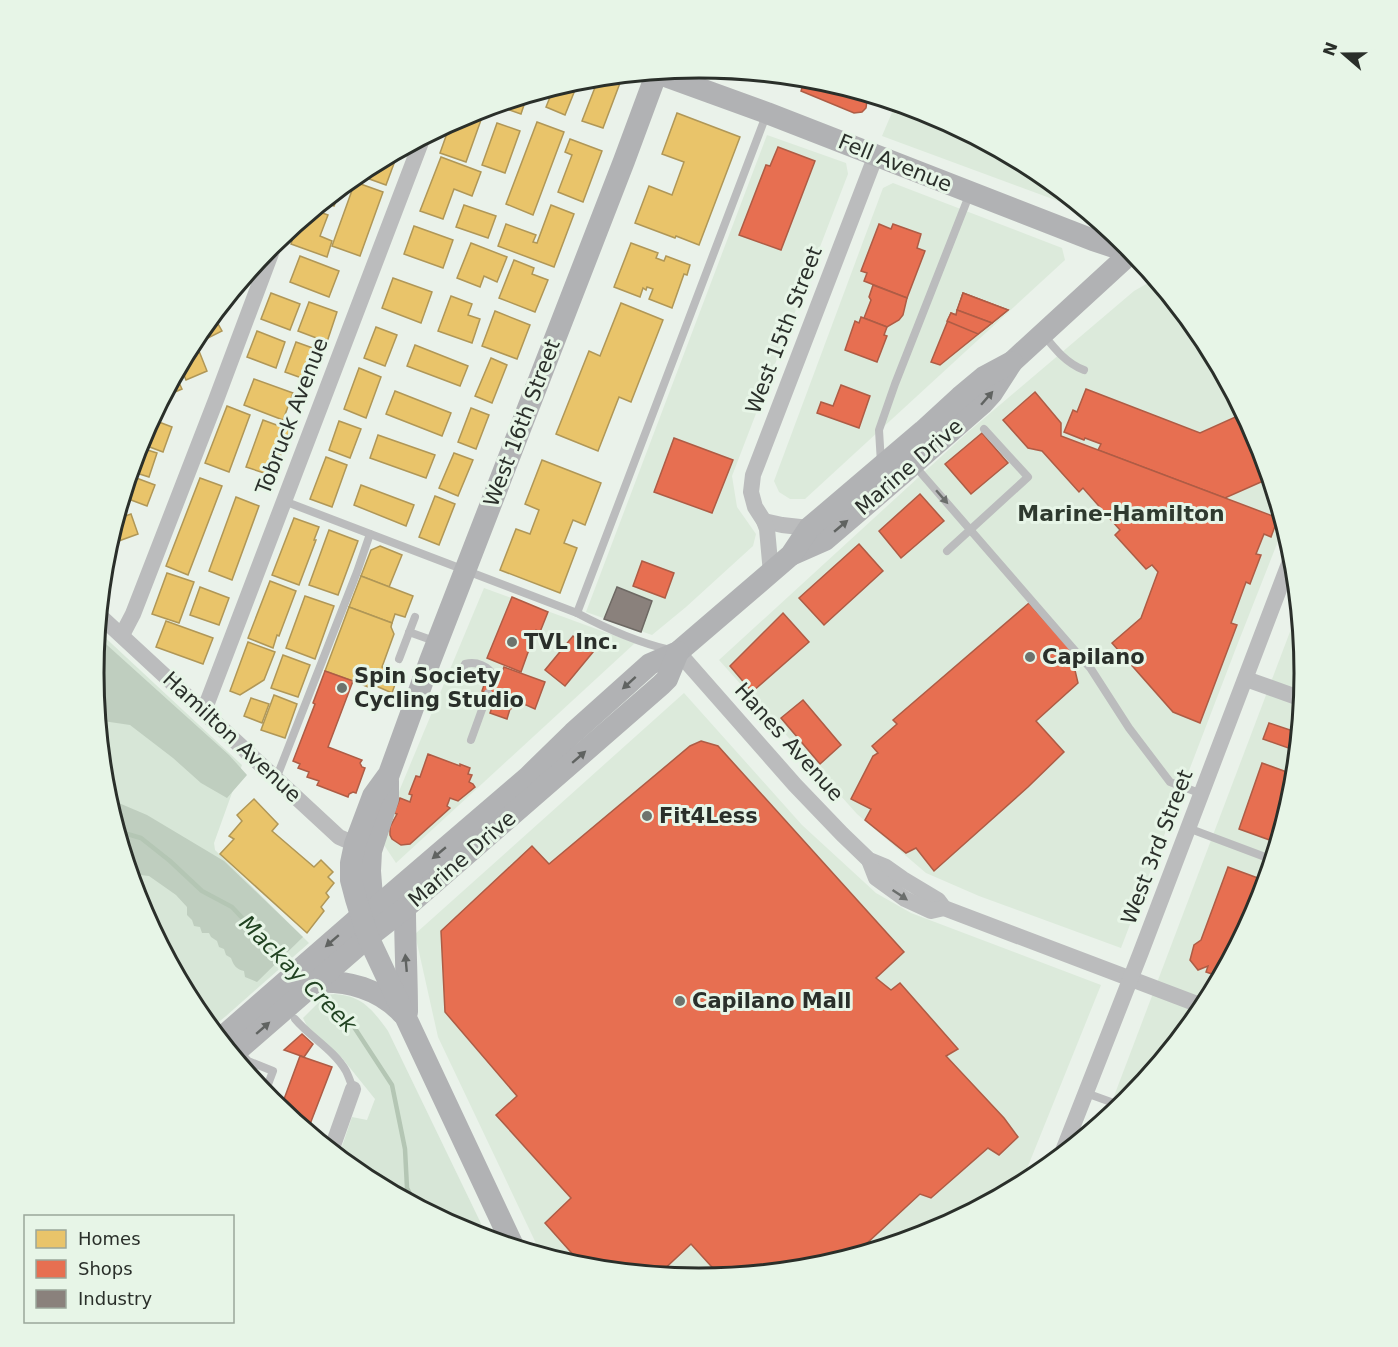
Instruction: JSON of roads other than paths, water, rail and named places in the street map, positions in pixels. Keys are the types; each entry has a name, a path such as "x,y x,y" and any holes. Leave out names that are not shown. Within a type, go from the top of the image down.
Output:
{"main road":[{"name":"Fell Avenue","path":"674,79 1115,247"},
{"name":"West 16th Street","path":"367,921 370,871 363,848 373,796 389,774 653,80"},
{"name":"Marine Drive","path":"791,555 825,540 913,465 982,404 1012,362 1042,333 1126,259"},
{"name":"Marine Drive","path":"234,1045 290,1002 310,974 650,664 678,652 791,555 809,528 984,377 1012,362"},
{"name":"Marine Drive","path":"367,921 405,908 661,685 667,679 678,652"},
{"path":"405,908 407,1018"},
{"path":"367,921 407,1018 509,1237"},
{"path":"310,974 370,991 393,1003 407,1018"}],"street":[{"name":"Tobruck Avenue","path":"204,711 419,148"},
{"name":"West 15th Street","path":"771,573 768,537 764,521 755,507 751,492 753,475 876,155"},
{"path":"122,635 133,614 267,264"},
{"path":"764,521 809,528"},
{"name":"West 3rd Street","path":"1066,1142 1285,573"},
{"name":"Hamilton Avenue","path":"106,621 339,837 363,848"},
{"name":"Hanes Avenue","path":"678,652 795,785 869,860 876,878 905,899 931,911 944,908 1194,1003"},
{"path":"1246,679 1293,696"},
{"path":"334,1144 353,1089"}],"lane":[{"path":"577,614 767,113"},
{"path":"881,467 879,430 970,193"},
{"path":"1042,333 1058,353 1073,366 1084,370"},
{"path":"947,552 1028,477 984,429"},
{"path":"913,465 1091,669 1129,728 1170,782 1202,794"},
{"path":"284,501 577,614 618,634 647,645 678,652"},
{"path":"276,779 370,534"},
{"path":"399,659 415,617"},
{"path":"409,632 437,643"},
{"path":"461,674 465,664 477,663 490,669 494,676 493,681"},
{"path":"471,740 488,693"},
{"path":"1188,828 1265,857"},
{"path":"290,1002 304,1030 345,1069 353,1089"},
{"path":"246,1059 273,1071 268,1084"},
{"path":"1086,1093 1112,1102"}],"waterway":[{"name":"Mackay Creek","path":"126,834 141,838 202,891 232,907 290,969"},
{"name":"Mackay Creek","path":"316,993 354,1027 392,1085 405,1149 407,1188 410,1194"}],"place":[{"name":"TVL Inc.","path":"512,642"},
{"name":"Capilano","path":"1030,657"},
{"name":"Spin Society Cycling Studio","path":"342,688"},
{"name":"Fit4Less","path":"647,816"},
{"name":"Capilano Mall","path":"680,1001"}],"district":[{"name":"Marine-Hamilton","path":"1121,513"}]}
